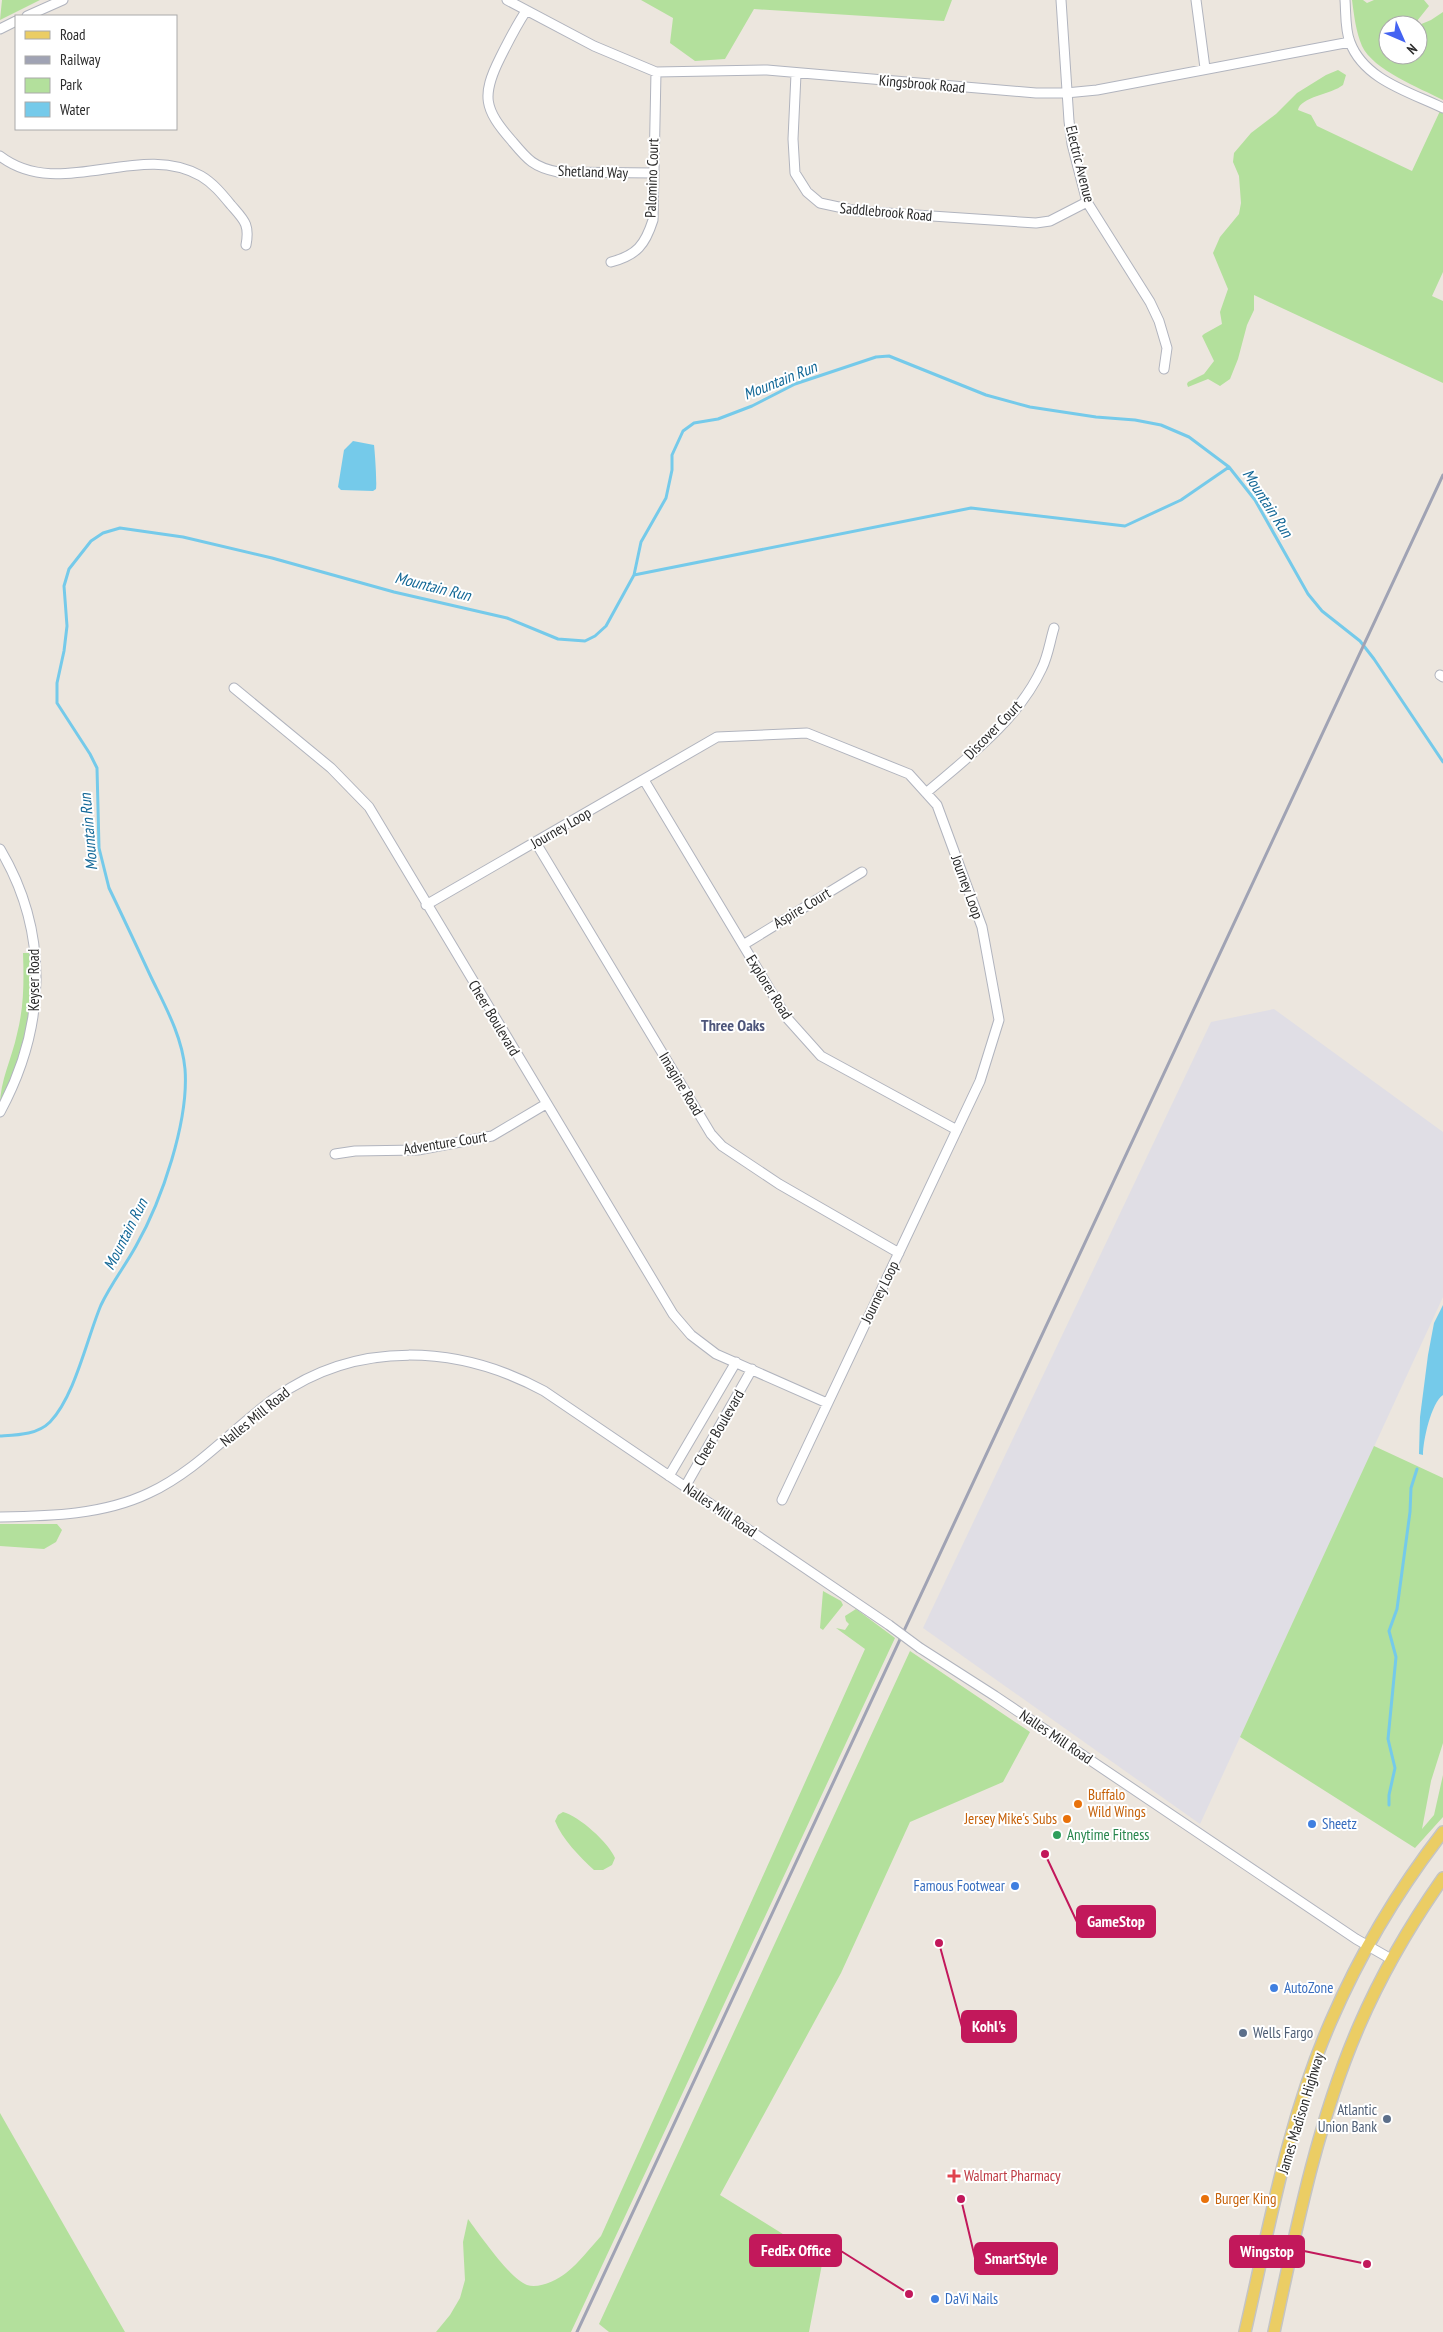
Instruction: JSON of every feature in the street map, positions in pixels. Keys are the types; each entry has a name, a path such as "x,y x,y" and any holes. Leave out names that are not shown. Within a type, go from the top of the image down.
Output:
{"main road":[{"name":"James Madison Highway","path":"1245,2332 1296,2122 1330,2022 1384,1916 1443,1832"},
{"name":"James Madison Highway","path":"1274,2332 1290,2258 1324,2125 1358,2027 1391,1959 1443,1878"}],"street":[{"path":"29,15 63,0"},
{"name":"Kingsbrook Road","path":"507,0 594,46 656,72 710,72 732,69 1036,93 1066,94 1097,90 1350,42"},
{"name":"Electric Avenue","path":"1061,0 1065,38 1066,94 1072,144 1087,202 1150,302 1159,321 1167,348 1164,369"},
{"path":"1196,0 1206,68"},
{"path":"1345,0 1350,42 1362,62 1375,75 1443,108"},
{"name":"Shetland Way","path":"526,11 490,77 487,90 488,101 497,124 533,165 546,170 558,172 653,173"},
{"path":"0,29 15,22"},
{"name":"Palomino Court","path":"611,262 628,257 640,247 653,220 656,72"},
{"name":"Saddlebrook Road","path":"796,74 793,139 795,173 807,192 820,203 857,211 1036,223 1050,221 1087,202"},
{"path":"0,156 19,168 42,175 150,165 173,166 193,172 214,186 246,223 248,233 246,245"},
{"name":"Discover Court","path":"926,793 972,754 1015,711 1042,668 1054,628"},
{"name":"Cheer Boulevard","path":"234,688 331,768 369,807 426,906 673,1314 697,1339 716,1354 828,1403"},
{"name":"Journey Loop","path":"426,906 717,737 807,733 909,774 937,805 982,927 999,1020 980,1082 782,1500"},
{"name":"Explorer Road","path":"644,780 787,1018 821,1056 957,1130"},
{"name":"Imagine Road","path":"536,843 711,1134 722,1146 778,1184 899,1253"},
{"name":"Keyser Road","path":"0,848 19,888 29,919 36,962 37,987 35,1012 25,1056 0,1112"},
{"name":"Aspire Court","path":"743,944 862,872"},
{"name":"Adventure Court","path":"335,1154 418,1150 492,1136 546,1104"},
{"name":"Nalles Mill Road","path":"0,1517 85,1512 130,1501 149,1493 190,1469 246,1421 291,1388 337,1367 391,1356 426,1355 456,1358 479,1363 523,1380 552,1396 920,1648 1368,1946 1391,1959"},
{"name":"Cheer Boulevard","path":"669,1476 736,1362"},
{"name":"Cheer Boulevard","path":"685,1487 752,1370"}],"shaded area":[{"path":"1274,1009 1443,1132 1443,1297 1200,1824 923,1628 1211,1022"}],"green space":[{"path":"2,0 40,0 0,20"},
{"path":"641,0 952,0 944,21 754,9 725,59 695,61 670,43 673,18"},
{"path":"1352,0 1363,0 1367,3 1374,0 1424,0 1429,6 1422,15 1378,15 1378,64 1362,46"},
{"path":"1443,12 1443,100 1379,65 1428,65 1428,21"},
{"path":"1338,70 1346,75 1343,85 1304,102 1298,110 1311,115 1317,126 1412,171 1440,111 1443,113 1443,272 1432,296 1443,301 1443,383 1254,295 1254,310 1247,325 1238,359 1230,379 1220,386 1208,379 1188,387 1188,382 1204,374 1214,361 1202,336 1222,324 1220,312 1228,289 1213,253 1220,237 1239,214 1241,203 1239,176 1233,162 1234,153 1251,133 1276,114 1297,93 1326,75"},
{"path":"23,953 32,953 32,1013 18,1066 0,1105 2,1087 21,1014"},
{"path":"1374,1446 1443,1478 1443,1743 1431,1781 1422,1829 1434,1815 1443,1775 1443,1817 1415,1848 1240,1737"},
{"path":"0,1524 57,1524 62,1530 56,1542 44,1549 0,1546"},
{"path":"823,1591 841,1601 843,1605 823,1630 820,1628"},
{"path":"856,1609 895,1638 571,2332 436,2332 450,2315 460,2298 465,2280 463,2242 468,2219 512,2274 520,2281 532,2286 548,2283 566,2273 601,2236 865,1649 836,1628 845,1630 849,1624 845,1616"},
{"path":"910,1651 1030,1732 1003,1782 910,1822 841,1973 720,2195 823,2259 809,2332 609,2332 599,2324"},
{"path":"563,1812 585,1824 607,1845 615,1858 612,1865 603,1870 594,1870 577,1854 555,1821 558,1815"},
{"path":"0,2113 125,2332 0,2332"}],"water":[{"path":"353,441 374,445 376,489 373,491 341,490 338,487 344,450"},
{"path":"1443,1305 1443,1395 1431,1414 1424,1441 1423,1455 1419,1454 1420,1417 1428,1355 1434,1323"}],"waterway":[{"name":"Mountain Run","path":"0,1436 27,1434 39,1430 50,1422 67,1397 101,1305 136,1246 155,1206 172,1160 183,1112 185,1069 177,1033 109,888 99,848 97,768 57,703 57,683 67,626 64,586 69,569 91,541 103,533 120,528 183,537 272,558 394,592 507,618 558,639 585,641 595,636 606,626 634,575 641,542 666,498 672,470 672,455 683,431 694,423 718,419 752,406 795,384 876,357 889,356 986,395 1030,407 1096,417 1135,420 1161,425 1189,437 1229,467 1255,500 1308,594 1322,611 1360,641 1443,762"},
{"path":"634,575 971,508 1125,526 1181,500 1229,467"},
{"path":"1389,1805 1389,1795 1395,1768 1388,1739 1396,1657 1389,1631 1397,1609 1410,1512 1411,1488 1417,1469"}],"railway":[{"path":"577,2332 1443,475"}],"place":[{"name":"Buffalo Wild Wings","path":"1078,1804"},
{"name":"Jersey Mike's Subs","path":"1067,1819"},
{"name":"Sheetz","path":"1312,1824"},
{"name":"Anytime Fitness","path":"1057,1835"},
{"name":"GameStop","path":"1045,1854"},
{"name":"Famous Footwear","path":"1015,1886"},
{"name":"Kohl's","path":"939,1943"},
{"name":"AutoZone","path":"1274,1988"},
{"name":"Wells Fargo","path":"1243,2033"},
{"name":"Atlantic Union Bank","path":"1387,2119"},
{"name":"Walmart Pharmacy","path":"954,2176"},
{"name":"SmartStyle","path":"961,2199"},
{"name":"Burger King","path":"1205,2199"},
{"name":"Wingstop","path":"1367,2264"},
{"name":"FedEx Office","path":"909,2294"},
{"name":"DaVi Nails","path":"935,2299"}],"district":[{"name":"Three Oaks","path":"733,1025"}]}
